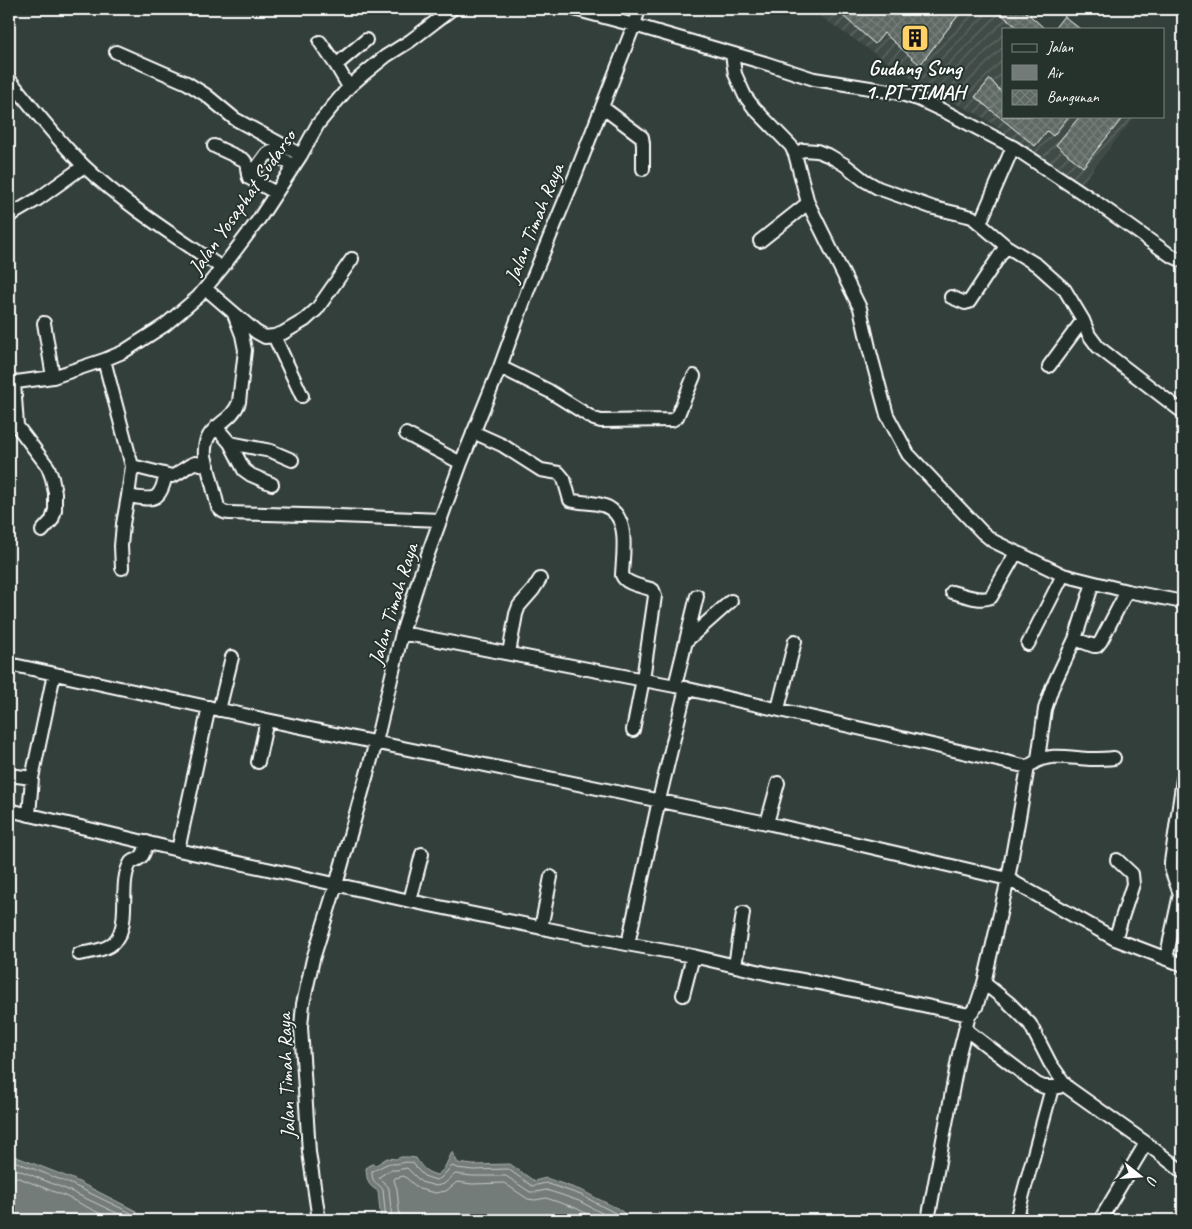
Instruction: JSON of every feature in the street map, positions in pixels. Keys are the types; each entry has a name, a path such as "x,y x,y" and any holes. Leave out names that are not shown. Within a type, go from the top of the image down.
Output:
{"street":[{"name":"Jalan Yosaphat Sudarso","path":"12,383 52,378 123,352 165,325 198,297 259,219 297,161 318,124 349,87 386,56 410,41 452,9"},
{"path":"574,9 814,79 895,92 918,99 1013,147 1093,200 1170,255 1183,261"},
{"name":"Jalan Timah Raya","path":"319,1220 310,1152 301,1027 303,1004 313,959 376,742 402,633 420,576 461,463 639,9"},
{"path":"336,65 366,40"},
{"path":"320,42 349,87"},
{"path":"116,52 187,83 206,95 235,120 297,161"},
{"path":"732,54 735,74 745,96 754,108 791,146 795,154 808,203 860,308 887,415 908,454 982,532 993,541 1063,575 1127,591 1183,602"},
{"path":"9,79 84,166 155,222 222,268"},
{"path":"602,107 642,137 644,144 643,169"},
{"path":"214,146 245,161 250,178 276,193"},
{"path":"980,223 1013,147"},
{"path":"795,154 803,150 817,151 845,165 878,188 934,208 972,217 1006,246 1037,265 1065,290 1083,320 1089,335 1098,347 1180,410"},
{"path":"250,178 266,155 271,152 297,161"},
{"path":"9,216 38,199 84,166"},
{"path":"760,242 808,203"},
{"path":"951,297 966,304 969,302 1006,246"},
{"path":"206,289 260,335 265,337 274,336 305,320 317,309 352,259"},
{"path":"234,314 245,350 239,402 236,409 208,437 205,445 205,456 218,507 221,510 226,513 441,520"},
{"path":"1049,366 1083,320"},
{"path":"44,324 52,378"},
{"path":"274,336 302,396"},
{"path":"104,360 132,466 123,524 122,568"},
{"path":"500,367 549,391 594,419 601,421 675,419 694,376"},
{"path":"12,383 17,426 48,467 56,493 55,510 52,520 42,532"},
{"path":"9,437 17,426"},
{"path":"216,427 230,443 244,470 272,484"},
{"path":"473,432 502,445 541,470 559,473 564,479 571,501 603,505 611,510 620,520 623,529 623,578 629,582 651,589 655,594 643,679 633,730"},
{"path":"406,434 461,463"},
{"path":"230,443 271,451 292,460"},
{"path":"132,466 174,476 196,463 208,466"},
{"path":"128,496 147,499 157,497 166,475"},
{"path":"952,592 979,599 991,597 1016,553"},
{"path":"1028,644 1063,575"},
{"path":"509,653 519,606 540,579"},
{"path":"928,1220 959,1054 969,1015 976,1006 984,983 1045,709 1052,688 1075,639 1093,583"},
{"path":"1075,639 1097,646 1127,591"},
{"path":"628,944 659,800 680,687 686,641 697,596"},
{"path":"686,641 731,601"},
{"path":"402,633 643,679 1033,763 1055,756 1091,759 1114,758"},
{"path":"778,709 794,642"},
{"path":"178,850 214,709 232,657"},
{"path":"9,664 214,709 767,823 1008,879 1115,939 1183,965"},
{"path":"29,815 32,778 54,674"},
{"path":"258,762 267,720"},
{"path":"9,775 32,778"},
{"path":"1166,959 1182,894 1171,870 1171,862 1183,779"},
{"path":"767,823 778,783"},
{"path":"9,810 178,850 410,901 541,928 693,956 774,975 969,1015"},
{"path":"79,954 107,948 118,938 123,920 128,865 142,856 147,842"},
{"path":"410,901 422,854"},
{"path":"1115,939 1133,884 1132,874 1117,860"},
{"path":"541,928 551,877"},
{"path":"735,966 743,914"},
{"path":"683,995 693,956"},
{"path":"984,983 1009,1003 1030,1024 1050,1063 1067,1087 1146,1142 1183,1172"},
{"path":"965,1029 1037,1084 1052,1088 1067,1087"},
{"path":"1016,1220 1052,1088"},
{"path":"1100,1220 1146,1142"}],"shaded area":[{"path":"812,9 1023,9 1044,28 1002,28 1002,118 1133,118 1082,183 979,115 930,91"}],"water":[{"path":"452,1152 458,1163 473,1165 510,1164 534,1181 546,1178 583,1191 617,1208 627,1215 630,1220 381,1220 378,1191 368,1182 366,1168 372,1164 376,1165 387,1158 408,1157 416,1158 425,1169 437,1175 444,1169"},
{"path":"9,1154 73,1179 136,1211 137,1220 9,1220"}],"building":[{"name":"Gudang Sung 1. PT TIMAH","path":"835,9 963,9 920,65 884,33 875,44"},
{"path":"995,9 1023,9 1044,28 1018,28"},
{"path":"1064,16 1079,28 1055,28"},
{"path":"990,79 1002,93 1002,118 1067,118 1053,136 1047,131 1035,146 975,97"},
{"path":"1078,118 1122,118 1083,167 1056,145"}],"place":[{"name":"Gudang Sung 1. PT TIMAH","path":"915,38"}]}
